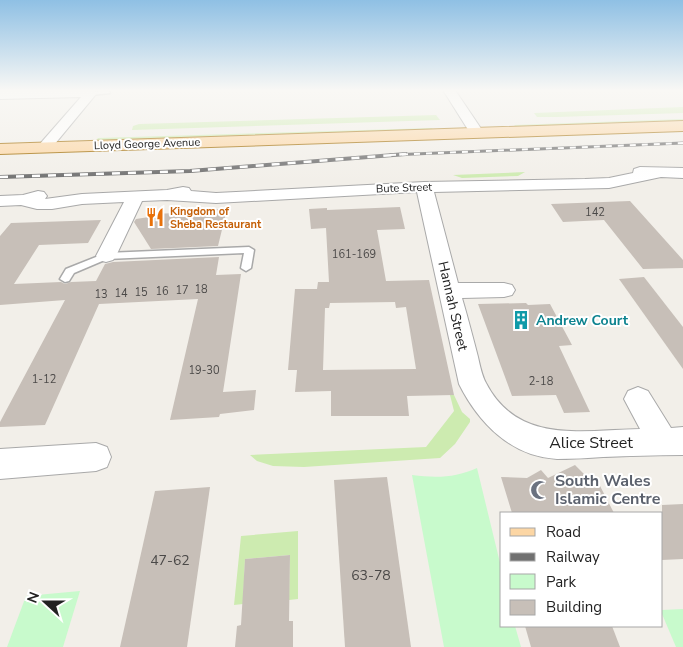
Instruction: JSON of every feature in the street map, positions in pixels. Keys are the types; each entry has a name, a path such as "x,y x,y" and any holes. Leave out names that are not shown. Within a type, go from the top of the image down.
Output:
{"main road":[{"name":"Lloyd George Avenue","path":"474,128 610,120"},
{"name":"Lloyd George Avenue","path":"0,149 49,142 474,128 683,126"},
{"name":"Lloyd George Avenue","path":"0,138 49,142"}],"street":[{"path":"49,142 68,120"},
{"path":"469,120 474,128"},
{"name":"Bute Street","path":"1,203 23,200 30,204 71,202 82,199 136,196 167,195 216,198 424,187 609,183 655,174 683,173"},
{"name":"Hannah Street","path":"424,187 472,384 478,397 495,419"},
{"path":"106,256 136,196"},
{"path":"449,291 504,290"},
{"name":"Alice Street","path":"638,399 673,442"},
{"name":"Alice Street","path":"495,419 540,443 556,445 673,442"},
{"path":"0,464 96,457"}],"lane":[{"path":"64,279 70,271 106,256 249,250 246,268"}],"green space":[{"path":"265,120 434,120 132,130 133,126 139,124"},
{"path":"683,120 683,123 517,128 514,125"},
{"path":"432,128 434,131 95,142 98,138"},
{"path":"525,172 518,176 462,178 453,175"},
{"path":"450,395 454,395 462,412 470,419 470,422 455,444 440,458 304,467 273,466 257,461 250,455 426,447 454,411"},
{"path":"477,468 500,563 500,627 515,627 521,647 444,647 412,475 429,477 461,474"},
{"path":"298,531 298,599 289,600 290,555 245,559 243,604 234,605 241,536"},
{"path":"80,591 63,647 7,647 26,596"},
{"path":"683,609 683,647 676,647 663,616 663,610"}],"building":[{"path":"630,201 683,260 683,268 643,269 604,220 563,222 551,204"},
{"path":"400,207 405,229 377,230 386,281 429,280 454,395 407,396 409,416 331,416 331,391 295,392 297,370 288,370 295,289 317,289 318,282 329,282 326,228 311,229 309,209 327,208 327,210","holes":["395,302 396,308 406,307 416,369 323,370 325,308 329,308 330,303"]},
{"path":"208,209 227,209 218,246 151,249 134,222 136,219 149,217 150,214 207,212"},
{"path":"101,220 88,243 39,245 14,284 61,282 65,284 96,281 105,264 113,262 219,257 216,275 241,274 223,392 256,390 254,410 220,414 219,417 170,420 198,299 99,304 45,425 0,427 0,422 65,300 0,305 0,236 11,223"},
{"path":"644,277 683,327 683,369 619,279"},
{"path":"526,303 528,305 550,304 572,345 559,346 590,412 564,413 556,395 512,396 478,304"},
{"name":"South Wales Islamic Centre","path":"575,465 590,480 594,479 599,484 613,512 512,512 501,477 527,478 541,470 548,478"},
{"path":"387,477 411,647 345,647 334,480"},
{"path":"210,487 187,647 120,647 155,491"},
{"path":"683,504 683,559 663,560 662,505"},
{"path":"290,555 289,621 293,621 293,647 235,647 237,626 241,625 245,559"},
{"path":"525,627 612,627 620,647 531,647"}],"railway":[{"path":"397,155 683,143"},
{"path":"397,155 406,154"},
{"path":"390,155 397,155"},
{"path":"0,177 190,171 397,155"}],"place":[{"name":"Kingdom of Sheba Restaurant","path":"155,217"},
{"name":"Andrew Court","path":"521,320"},
{"name":"South Wales Islamic Centre","path":"540,490"}]}
